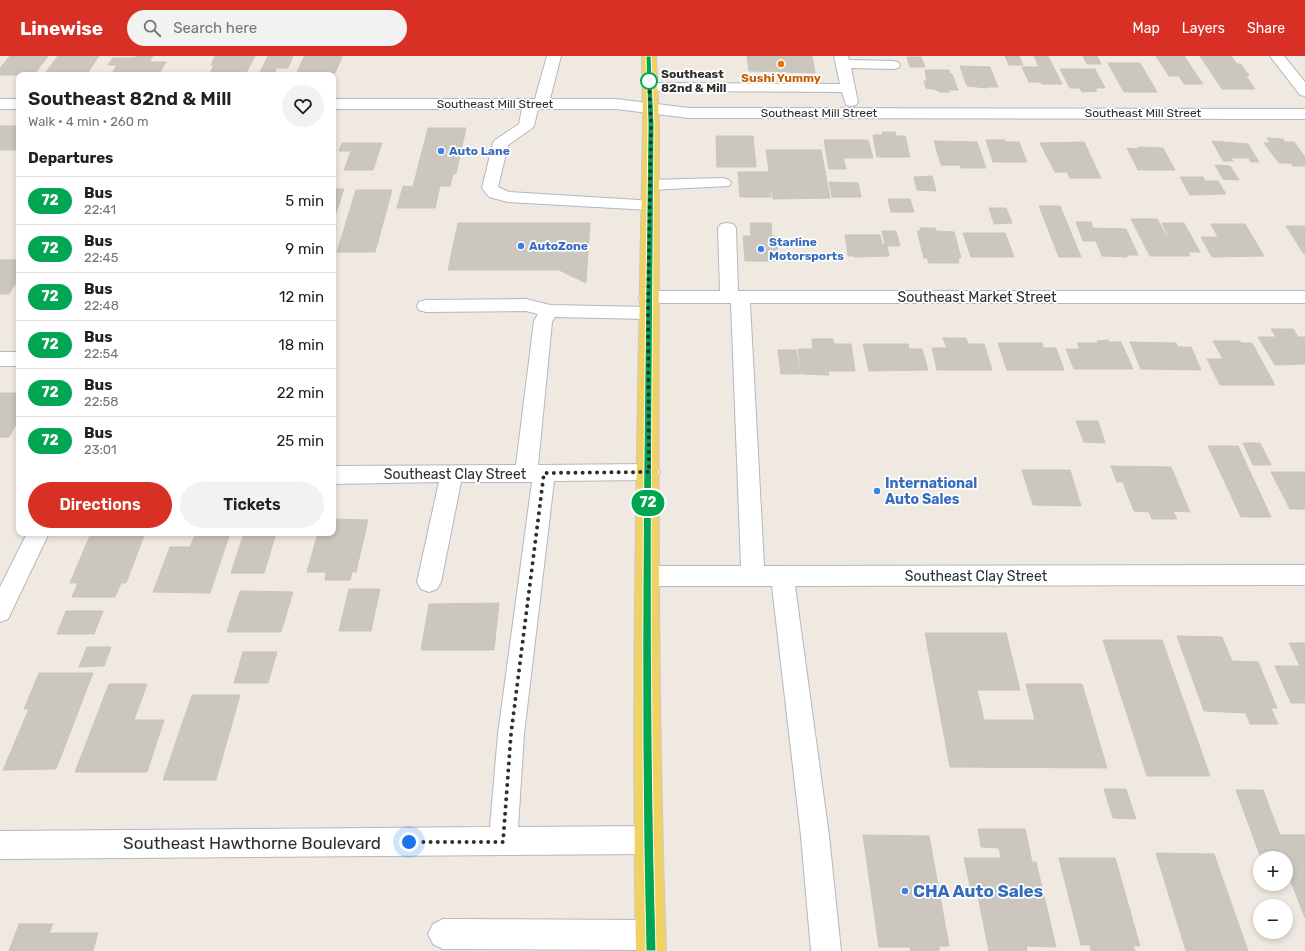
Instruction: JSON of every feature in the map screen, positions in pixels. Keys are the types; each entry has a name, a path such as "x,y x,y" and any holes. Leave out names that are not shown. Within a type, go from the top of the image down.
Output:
{"main road":[{"path":"649,56 649,472 647,576 648,840 651,943"}],"street":[{"path":"554,56 546,90 536,104 526,126 501,143 490,188 495,193 508,197 649,205"},
{"path":"1277,56 1305,92"},
{"path":"853,113 842,60 893,65"},
{"path":"649,87 848,88"},
{"path":"0,104 16,104"},
{"name":"Southeast Mill Street","path":"336,104 616,104 689,113 1305,114"},
{"path":"650,185 723,183"},
{"path":"727,228 735,297 753,576"},
{"name":"Southeast Market Street","path":"426,306 526,305 550,311 648,305 735,297 1305,297"},
{"path":"503,842 511,734 535,473 544,321 550,311"},
{"path":"0,359 16,359"},
{"name":"Southeast Clay Street","path":"336,475 649,472"},
{"path":"429,582 452,474"},
{"path":"0,612 37,536"},
{"name":"Southeast Clay Street","path":"647,576 1305,575"},
{"path":"782,576 815,836 826,951"},
{"name":"Southeast Hawthorne Boulevard","path":"0,845 648,840"},
{"path":"443,934 561,943 651,943"}],"building":[{"path":"10,56 48,56 36,72 16,72 16,75 0,75 0,68"},
{"path":"58,56 99,56 88,72 46,72"},
{"path":"140,56 153,56 149,62 166,62 160,72 113,72 117,65 108,65 113,58 133,58"},
{"path":"215,56 255,56 247,72 210,72 214,65 211,65"},
{"path":"268,56 293,56 288,68 277,68 275,72 260,72"},
{"name":"Sushi Yummy","path":"747,56 812,56 815,73 749,71"},
{"path":"1005,56 1019,56 1023,65 1009,65"},
{"path":"1034,56 1048,56 1062,84 1042,84 1041,82 1029,82 1022,67 1039,67"},
{"path":"1083,56 1097,56 1101,64 1087,64"},
{"path":"1156,56 1184,56 1203,84 1184,84 1179,76 1169,76"},
{"path":"1200,56 1231,56 1237,64 1241,64 1249,76 1246,76 1255,89 1222,89"},
{"path":"304,57 342,57 335,72 297,72"},
{"path":"907,57 921,57 925,67 910,67"},
{"path":"1108,63 1140,63 1157,92 1124,92"},
{"path":"960,66 990,67 998,87 987,88 967,86"},
{"path":"1060,69 1095,69 1105,88 1095,88 1097,91 1082,92 1080,88 1070,88"},
{"path":"925,70 949,70 958,90 939,92 937,90 926,88 924,81 927,81"},
{"path":"0,126 16,126 16,150 0,150"},
{"name":"Auto Lane","path":"428,128 466,128 456,174 453,174 450,186 440,186 435,208 397,208 403,186 413,187"},
{"path":"882,132 895,132 896,136 905,136 910,157 877,157 873,135 883,135"},
{"path":"716,136 753,136 756,167 717,167"},
{"path":"1267,138 1283,139 1285,142 1294,142 1305,157 1305,166 1293,166 1291,163 1279,163 1264,143 1270,143"},
{"path":"824,140 868,140 873,158 843,158 846,169 829,169"},
{"path":"986,140 1019,142 1027,162 993,162"},
{"path":"934,141 977,142 986,168 961,168 960,165 941,165"},
{"path":"1212,141 1248,144 1259,162 1251,162 1249,158 1231,158 1233,161 1223,161"},
{"path":"1084,142 1101,178 1070,178 1067,172 1055,172 1040,143"},
{"path":"342,143 382,143 373,170 344,170 351,151 339,151"},
{"path":"1138,147 1163,148 1175,170 1138,170 1127,148 1139,149"},
{"path":"766,150 821,150 830,198 773,199"},
{"path":"1215,165 1230,166 1239,180 1223,179"},
{"path":"738,172 769,172 771,197 740,197"},
{"path":"932,176 936,191 917,190 914,177"},
{"path":"1180,177 1203,177 1205,181 1218,181 1226,194 1190,195"},
{"path":"829,182 858,183 861,197 832,197"},
{"path":"336,189 344,189 336,213"},
{"path":"356,190 392,190 375,252 337,252"},
{"path":"888,199 910,199 914,212 891,212"},
{"path":"1039,206 1060,206 1081,257 1059,257"},
{"path":"989,208 1006,208 1012,223 994,224"},
{"path":"1131,219 1157,219 1166,235 1168,235 1162,223 1184,223 1200,252 1188,252 1190,256 1150,256"},
{"path":"1076,222 1091,222 1093,228 1126,229 1138,255 1126,255 1127,257 1102,256 1096,241 1083,241"},
{"name":"AutoZone","path":"458,223 590,223 586,283 559,270 448,270"},
{"name":"Starline Motorsports","path":"750,223 771,223 772,236 776,236 779,261 745,261 743,236 751,236"},
{"path":"1211,224 1245,224 1264,256 1212,257 1201,237 1218,237"},
{"path":"1286,226 1305,226 1305,254 1304,254"},
{"path":"920,228 935,228 936,231 954,232 961,258 958,258 959,263 929,263 927,258 924,258 917,231 921,231"},
{"path":"882,231 896,231 900,246 887,246 889,256 848,256 845,235 880,235 882,244 885,244"},
{"path":"963,233 1005,233 1014,257 971,257"},
{"path":"0,260 16,260 16,283 9,294 0,294"},
{"path":"1271,329 1293,329 1298,337 1305,337 1305,364 1275,365 1258,337 1276,337"},
{"path":"943,338 966,338 968,344 984,344 992,370 937,370 932,348 947,348"},
{"path":"812,339 833,339 834,344 851,344 855,371 828,371 829,375 801,374 798,349 813,349"},
{"path":"1108,340 1109,342 1121,342 1133,369 1074,369 1066,349 1080,349 1077,343 1098,343 1097,341"},
{"path":"1213,341 1240,341 1241,343 1252,343 1275,385 1220,385 1207,359 1223,359"},
{"path":"1130,342 1176,343 1178,347 1191,347 1201,370 1141,369"},
{"path":"998,343 1042,343 1043,348 1056,348 1064,370 1007,370"},
{"path":"863,344 908,344 909,349 922,349 928,370 869,371"},
{"path":"778,350 796,350 800,374 781,374"},
{"path":"0,393 16,393 16,424 9,437 0,437"},
{"path":"1076,421 1098,421 1105,443 1084,442"},
{"path":"1243,443 1260,443 1271,465 1253,465"},
{"path":"1208,446 1238,446 1271,517 1241,517"},
{"path":"1111,466 1171,467 1190,512 1173,511 1177,519 1152,519 1149,512 1134,511 1123,482 1117,482"},
{"path":"1022,470 1070,470 1081,506 1033,505"},
{"path":"1271,472 1305,472 1305,509 1290,509"},
{"path":"336,519 368,520 356,572 352,572 350,580 325,580 326,572 307,572 317,536 336,536"},
{"path":"90,536 144,536 126,583 121,583 115,597 72,597 78,583 70,583"},
{"path":"195,536 229,536 210,593 153,592 170,547 190,547"},
{"path":"243,536 275,536 264,573 231,573"},
{"path":"349,589 380,589 371,631 339,631"},
{"path":"240,591 293,592 281,632 227,632"},
{"path":"499,603 494,650 421,650 429,604"},
{"path":"66,611 103,611 94,634 57,634"},
{"path":"925,633 1006,633 1020,690 977,690 984,720 1035,720 1026,684 1082,684 1107,768 950,767"},
{"path":"1177,636 1222,637 1232,661 1258,662 1277,708 1271,708 1278,724 1250,724 1246,713 1204,711"},
{"path":"1103,640 1162,640 1210,776 1147,776"},
{"path":"1289,643 1305,643 1305,703 1291,703 1275,666 1300,666"},
{"path":"87,647 111,647 104,666 79,667"},
{"path":"243,652 277,652 268,683 234,683"},
{"path":"39,673 93,673 56,769 3,770 29,709 24,709"},
{"path":"109,684 147,684 134,720 164,720 147,772 75,772"},
{"path":"192,695 240,695 216,780 163,780"},
{"path":"1104,789 1126,789 1136,819 1113,818"},
{"path":"1236,790 1263,790 1280,835 1305,835 1305,918 1293,887 1293,851 1258,851"},
{"path":"978,829 1025,829 1032,862 1036,862 1056,947 1026,946 1027,951 989,951 976,886 970,886 964,858 1001,858 999,848 981,847"},
{"name":"CHA Auto Sales","path":"863,835 929,836 949,946 939,946 939,951 911,951 910,947 879,947"},
{"path":"1156,853 1214,854 1248,951 1186,951"},
{"path":"1059,858 1115,858 1140,946 1133,946 1135,951 1091,951 1090,945 1081,945"},
{"path":"19,924 53,924 49,933 98,933 93,951 9,951"}],"bus line":[{"name":"72","path":"649,56 651,124 648,282 649,472 647,576 648,840 651,951"}],"place":[{"name":"Sushi Yummy","path":"781,64"},
{"name":"Southeast 82nd & Mill","path":"649,81"},
{"name":"Auto Lane","path":"441,151"},
{"name":"AutoZone","path":"521,246"},
{"name":"Starline Motorsports","path":"761,249"},
{"name":"International Auto Sales","path":"877,491"},
{"name":"CHA Auto Sales","path":"905,891"}],"route":[{"path":"409,842 503,842 511,734 544,473 649,472 648,313 651,124 649,81"}]}
